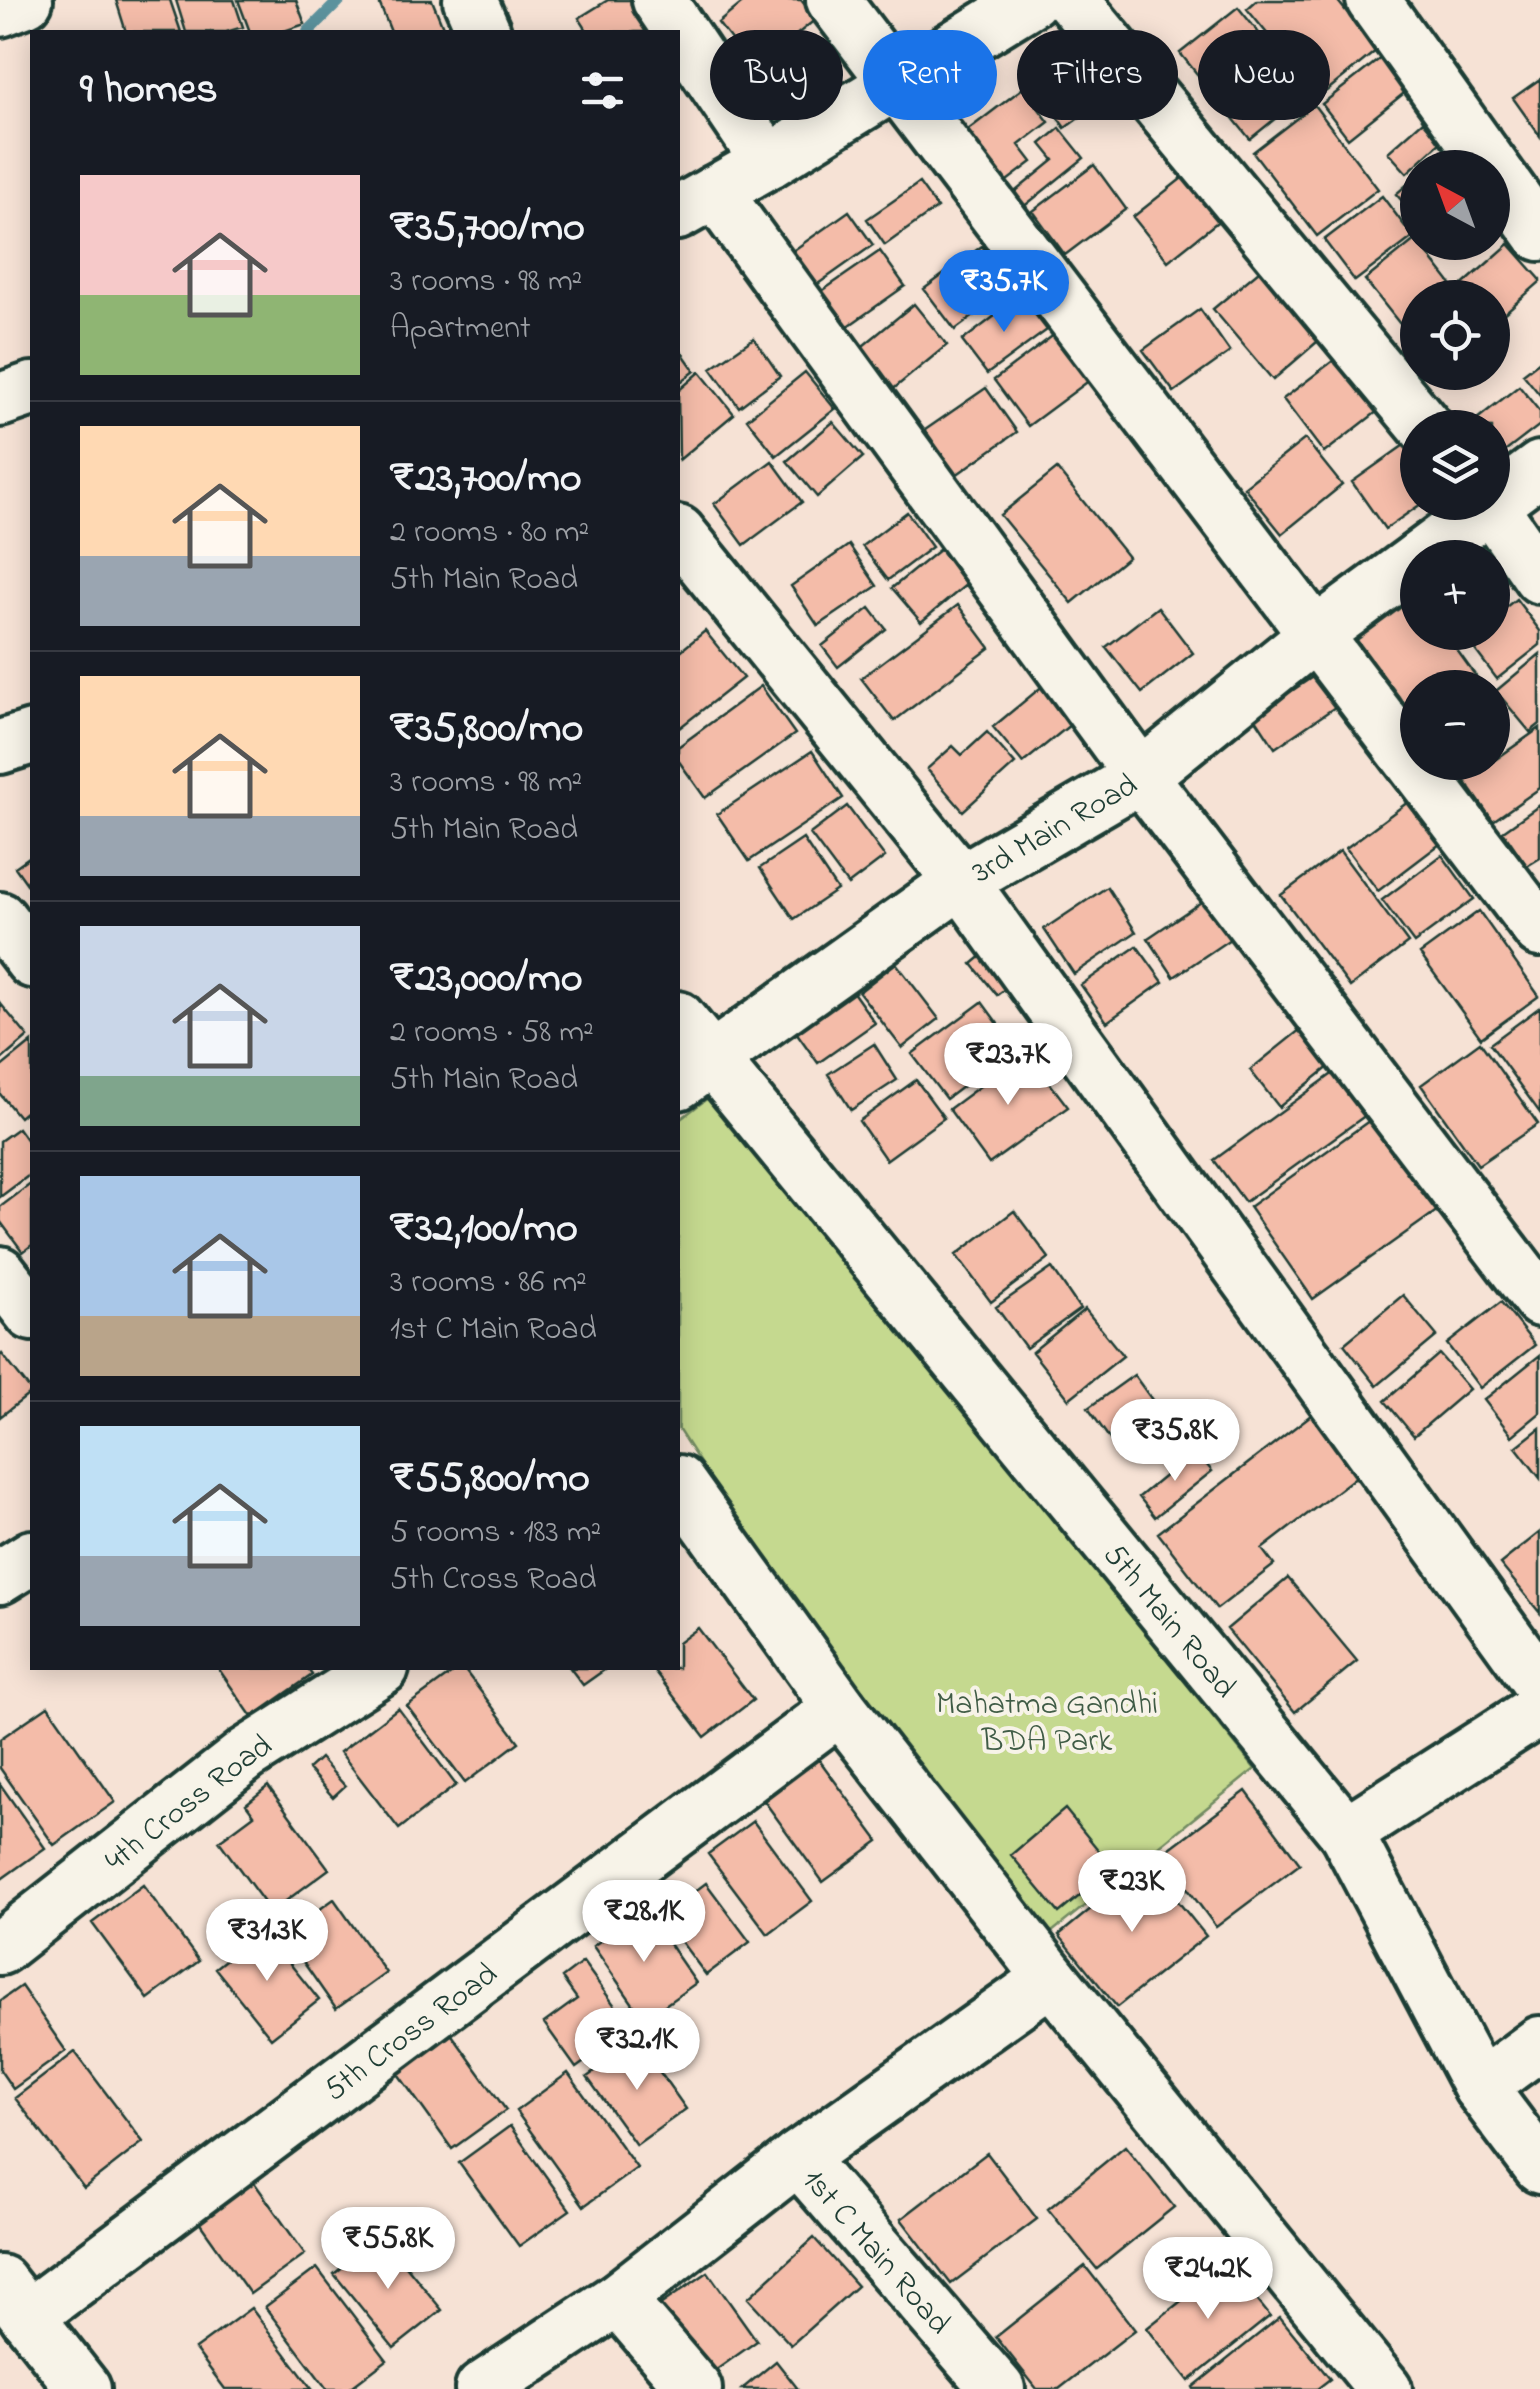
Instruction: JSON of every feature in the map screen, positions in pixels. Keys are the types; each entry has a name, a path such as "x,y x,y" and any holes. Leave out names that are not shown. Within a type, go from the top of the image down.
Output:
{"street":[{"path":"0,10 26,0"},
{"path":"470,0 483,30"},
{"path":"659,0 679,30"},
{"path":"833,0 863,40"},
{"path":"1072,0 1411,410"},
{"path":"1373,0 1540,234"},
{"path":"972,30 1006,6"},
{"path":"680,31 768,162"},
{"path":"863,104 696,203 1141,776 1540,1300"},
{"path":"923,120 1540,930"},
{"path":"0,400 30,390"},
{"name":"3rd Main Road","path":"1510,489 1540,468"},
{"name":"3rd Main Road","path":"1442,540 1468,520"},
{"path":"1500,520 1540,577"},
{"path":"680,534 961,881 1540,1684"},
{"name":"3rd Main Road","path":"695,1070 961,881 1141,776 1400,571"},
{"path":"0,746 30,738"},
{"path":"0,919 30,958"},
{"name":"5th Main Road","path":"680,1024 695,1070 1346,1833 1480,2087 1540,2167"},
{"path":"0,1274 30,1312"},
{"path":"680,1485 840,1708 1051,1978 1385,2389"},
{"path":"0,1576 30,1558"},
{"name":"4th Cross Road","path":"0,1948 247,1754 379,1670"},
{"name":"5th Cross Road","path":"13,2299 840,1708"},
{"path":"1346,1833 1540,1710"},
{"path":"482,2389 618,2298 798,2158 1051,1978"},
{"path":"1480,2087 1540,2043"},
{"name":"1st C Main Road","path":"798,2158 998,2389"},
{"path":"618,2298 695,2389"},
{"path":"13,2299 84,2389"}],"green space":[{"name":"Mahatma Gandhi BDA Park","path":"713,1094 1255,1769 1047,1936 805,1625 680,1432 680,1119"}],"building":[{"path":"116,0 170,0 180,30 125,30"},
{"path":"176,0 234,0 243,27 233,30 185,30"},
{"path":"238,0 296,0 305,24 287,30 249,30"},
{"path":"378,0 432,0 444,30 390,30"},
{"path":"608,0 631,0 651,30 587,30 579,18"},
{"path":"746,0 801,0 816,19 802,30 723,30 718,23"},
{"path":"1257,0 1337,0 1377,50 1330,88 1330,30 1264,30 1247,9"},
{"path":"1238,7 1256,30 1209,30"},
{"path":"1198,39 1198,75 1180,53"},
{"path":"1382,57 1408,90 1348,138 1330,114 1330,98"},
{"path":"1540,79 1540,136 1513,98"},
{"path":"1017,93 1017,120 1049,122 1019,145 1032,162 999,187 960,136 981,120 997,120 997,108"},
{"path":"1059,120 1076,120 1065,128"},
{"path":"1235,120 1274,120 1250,139"},
{"path":"1295,120 1325,120 1378,189 1317,236 1253,152"},
{"path":"1423,121 1441,142 1432,150 1400,150 1400,165 1388,152"},
{"path":"1060,128 1084,158 1022,208 1011,195 1054,160 1041,144"},
{"path":"1094,165 1126,209 1065,255 1033,211"},
{"path":"1191,171 1226,215 1168,261 1133,217"},
{"path":"919,183 937,208 885,245 867,219"},
{"path":"1382,196 1400,220 1400,247 1355,281 1324,240"},
{"path":"849,211 873,245 808,291 784,257"},
{"path":"1510,245 1540,282 1510,308 1510,280 1468,280 1491,260 1510,260"},
{"path":"982,246 1013,287 955,330 924,289"},
{"path":"880,251 905,286 847,327 822,291"},
{"path":"1400,252 1400,260 1432,260 1448,280 1400,280 1400,324 1365,280"},
{"path":"1265,266 1325,335 1273,380 1213,309"},
{"path":"1021,296 1047,330 987,374 962,341"},
{"path":"914,304 947,345 891,391 858,350"},
{"path":"1200,309 1230,352 1174,392 1143,350"},
{"path":"1059,331 1094,377 1028,426 994,380"},
{"path":"754,338 780,376 739,407 711,368"},
{"path":"680,350 695,371 680,382"},
{"path":"1338,357 1378,411 1324,453 1283,399"},
{"path":"1540,361 1540,395 1523,374"},
{"path":"700,372 734,414 680,459 680,389"},
{"path":"805,372 835,409 776,456 747,419"},
{"path":"1519,386 1540,412 1540,425 1510,448 1510,410 1489,410"},
{"path":"986,388 1017,432 956,475 925,430"},
{"path":"833,422 863,457 817,497 787,461"},
{"path":"1305,439 1342,485 1282,534 1244,487"},
{"path":"1400,448 1400,519 1385,529 1352,482"},
{"path":"772,461 802,502 744,545 714,504"},
{"path":"1057,469 1128,557 1072,603 1000,515"},
{"path":"907,512 932,547 888,580 862,546"},
{"path":"849,545 877,586 818,626 791,586"},
{"path":"945,545 973,579 921,622 892,588"},
{"path":"1516,599 1540,631 1540,645 1508,670 1490,670 1475,650 1510,650 1510,604"},
{"path":"958,605 990,648 894,721 861,678"},
{"path":"1158,607 1193,653 1142,693 1106,647"},
{"path":"1400,607 1400,650 1457,650 1471,670 1400,670 1400,699 1356,639"},
{"path":"870,608 886,629 838,667 822,646"},
{"path":"705,631 743,678 680,727 680,651"},
{"path":"1540,654 1540,724 1530,732 1510,708 1510,679"},
{"path":"1317,674 1338,705 1275,748 1254,716"},
{"path":"1051,679 1081,716 1023,763 993,727"},
{"path":"761,686 795,734 705,798 680,763 680,746"},
{"path":"1540,728 1540,788 1493,821 1465,781 1510,780 1510,749"},
{"path":"987,732 1015,764 963,811 927,769 953,746 962,755"},
{"path":"812,751 843,798 749,861 717,814"},
{"path":"1408,802 1440,844 1378,891 1346,848"},
{"path":"1540,805 1540,858 1527,866 1503,831"},
{"path":"847,806 885,857 848,885 810,834"},
{"path":"803,839 837,890 794,919 760,868"},
{"path":"1340,851 1408,943 1350,987 1281,895"},
{"path":"1442,855 1474,899 1414,943 1382,900"},
{"path":"30,856 30,888 15,867"},
{"path":"1107,887 1136,932 1074,974 1044,929"},
{"path":"1213,894 1239,933 1174,977 1148,938"},
{"path":"1479,911 1539,996 1481,1038 1420,954"},
{"path":"1137,946 1163,982 1107,1022 1081,985"},
{"path":"989,950 1014,982 997,995 972,964"},
{"path":"896,963 939,1019 902,1048 859,992"},
{"path":"845,981 875,1023 818,1063 789,1022"},
{"path":"982,1002 1015,1047 946,1099 912,1054"},
{"path":"0,1003 28,1037 0,1061"},
{"path":"1540,1007 1540,1113 1490,1044"},
{"path":"1301,1029 1330,1066 1279,1107 1250,1070"},
{"path":"1480,1042 1538,1124 1478,1165 1421,1085"},
{"path":"30,1044 30,1108 19,1117 0,1094 0,1068"},
{"path":"874,1044 897,1080 851,1110 828,1074"},
{"path":"1026,1052 1068,1107 989,1164 949,1109"},
{"path":"1335,1072 1366,1115 1245,1202 1214,1160"},
{"path":"916,1080 944,1118 886,1160 859,1121"},
{"path":"1373,1118 1438,1210 1313,1299 1249,1207"},
{"path":"18,1128 30,1145 30,1174 0,1197 0,1141"},
{"path":"30,1184 30,1247 23,1252 0,1221 0,1207"},
{"path":"1014,1211 1049,1258 991,1302 956,1255"},
{"path":"1052,1268 1080,1309 1026,1348 996,1307"},
{"path":"1403,1295 1437,1336 1377,1386 1344,1344"},
{"path":"1501,1302 1535,1345 1480,1388 1447,1344"},
{"path":"1085,1309 1123,1356 1069,1399 1032,1352"},
{"path":"1439,1354 1469,1389 1414,1436 1385,1401"},
{"path":"1540,1355 1540,1413 1512,1436 1484,1400"},
{"path":"0,1356 30,1394 0,1417"},
{"path":"1134,1375 1160,1411 1114,1445 1088,1408"},
{"path":"1311,1415 1357,1476 1262,1549 1274,1565 1217,1609 1158,1533"},
{"path":"1540,1428 1540,1478 1516,1447"},
{"path":"1195,1451 1212,1471 1155,1517 1139,1497"},
{"path":"1540,1532 1540,1613 1500,1564"},
{"path":"1288,1578 1357,1661 1295,1712 1227,1629"},
{"path":"698,1628 753,1700 705,1737 654,1670 680,1670 680,1642"},
{"path":"219,1670 308,1670 312,1675 252,1717"},
{"path":"456,1670 465,1670 519,1742 465,1783 407,1706"},
{"path":"572,1670 604,1670 583,1685"},
{"path":"48,1706 115,1802 54,1845 0,1768 0,1739"},
{"path":"398,1708 456,1785 399,1829 340,1752"},
{"path":"817,1757 879,1841 823,1882 762,1798"},
{"path":"320,1758 345,1786 333,1797 308,1769"},
{"path":"0,1784 45,1848 0,1880"},
{"path":"268,1786 329,1869 271,1912 219,1841 254,1815 246,1804"},
{"path":"1246,1791 1300,1864 1216,1927 1162,1854"},
{"path":"1065,1809 1113,1868 1059,1913 1011,1855"},
{"path":"753,1821 812,1901 768,1934 708,1854"},
{"path":"1147,1863 1206,1936 1117,2007 1059,1935"},
{"path":"706,1883 750,1942 706,1975 662,1916"},
{"path":"143,1885 199,1961 148,1999 92,1923"},
{"path":"334,1899 386,1973 336,2009 290,1943 319,1923 313,1914"},
{"path":"645,1909 696,1983 644,2020 593,1946"},
{"path":"263,1930 319,2000 271,2038 215,1968"},
{"path":"583,1962 631,2028 576,2068 544,2023 577,1999 562,1978"},
{"path":"21,1986 66,2051 13,2089 0,2070 0,2001"},
{"path":"450,2032 506,2110 452,2149 396,2071"},
{"path":"638,2041 686,2109 636,2145 587,2077"},
{"path":"75,2052 143,2142 84,2188 15,2098"},
{"path":"568,2073 637,2168 584,2206 516,2111"},
{"path":"510,2126 570,2210 519,2246 459,2163"},
{"path":"1125,2146 1174,2207 1097,2269 1048,2209"},
{"path":"987,2153 1037,2219 951,2284 901,2219"},
{"path":"246,2171 305,2254 250,2294 191,2211"},
{"path":"381,2235 442,2310 394,2348 334,2274"},
{"path":"814,2238 857,2286 791,2345 748,2298"},
{"path":"1228,2264 1270,2316 1189,2381 1147,2328"},
{"path":"1085,2266 1135,2330 1059,2389 1037,2389 996,2337"},
{"path":"317,2268 387,2360 349,2389 327,2389 265,2307"},
{"path":"708,2272 757,2341 709,2375 660,2305"},
{"path":"251,2308 312,2389 225,2389 195,2349"},
{"path":"1280,2317 1330,2379 1317,2389 1194,2389 1193,2387"},
{"path":"776,2361 798,2389 742,2389"}],"waterway":[{"path":"310,30 340,0"}]}
